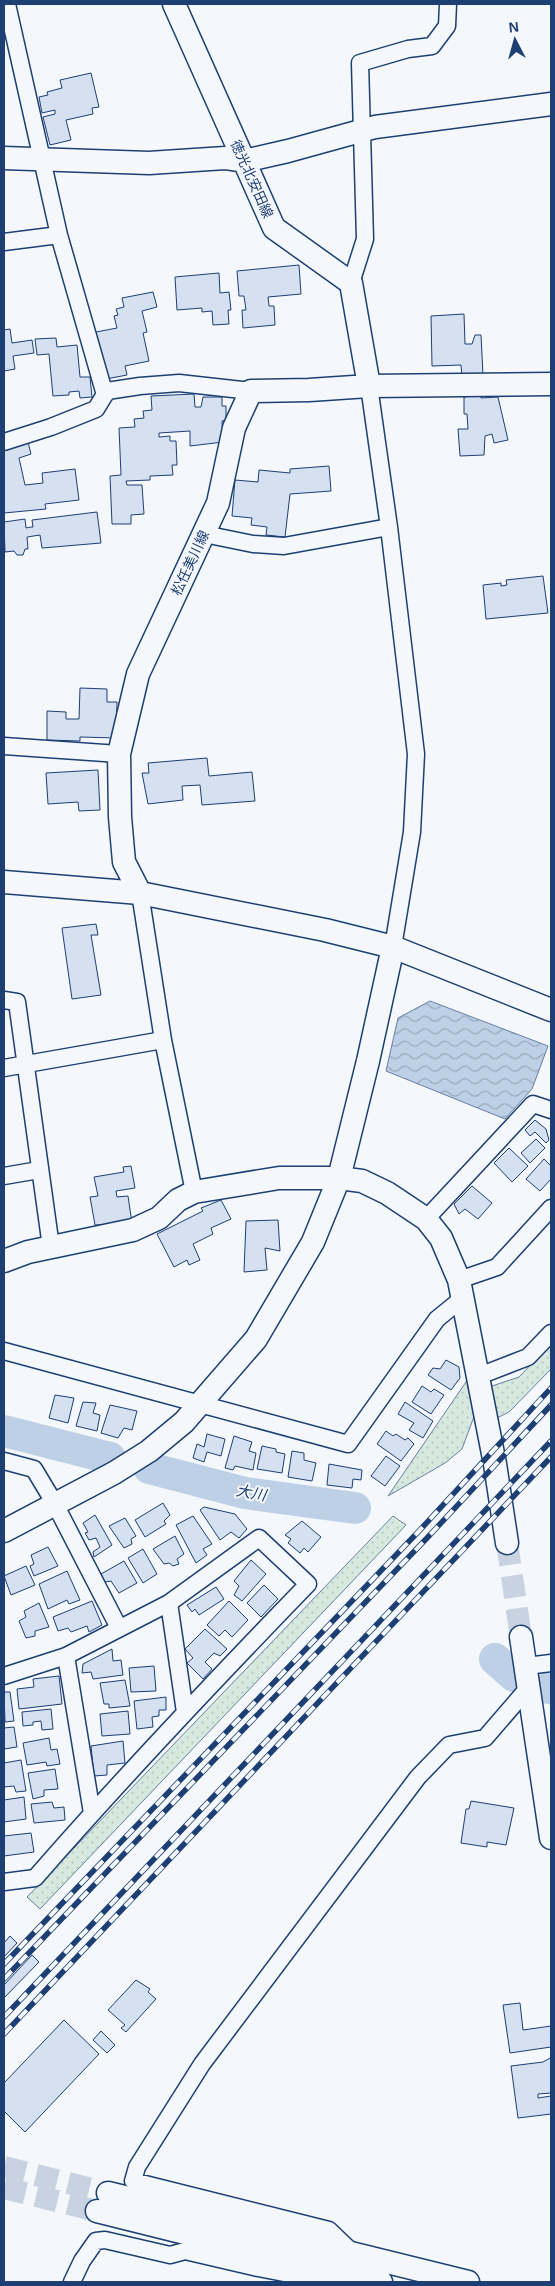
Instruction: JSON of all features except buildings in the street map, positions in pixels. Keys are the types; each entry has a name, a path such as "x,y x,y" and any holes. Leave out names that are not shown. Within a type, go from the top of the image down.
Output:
{"street":[{"path":"7,4 40,158 59,235 105,395"},
{"name":"徳光北安田線","path":"174,4 274,228 351,283"},
{"path":"4,1531 114,1473 149,1451 184,1422 256,1339 313,1242 339,1178 368,1061 392,947 412,832 416,754 389,527 369,386 351,283 365,239 360,63 408,49 432,46 447,26 448,4"},
{"path":"4,158 148,163 225,158 244,161 375,127 551,104"},
{"path":"4,242 59,235"},
{"path":"4,442 51,427 96,408 108,391 140,386 179,383 251,391 369,386 551,384"},
{"name":"松任美川線","path":"140,893 124,862 120,817 119,754 138,674 218,503 234,428 251,391"},
{"path":"204,534 253,544 284,546 389,527"},
{"path":"4,746 119,754"},
{"path":"4,882 140,893 325,930 392,947 551,1010"},
{"path":"140,893 164,1040 194,1192"},
{"path":"4,1000 17,1002 51,1247"},
{"path":"4,1068 164,1040"},
{"path":"426,1219 534,1104 551,1110"},
{"path":"4,1176 39,1170"},
{"path":"4,1261 51,1247 133,1230 159,1218 178,1200 194,1192 279,1178 339,1178 362,1181 387,1193 426,1219 442,1238 461,1289 499,1484 507,1543"},
{"path":"4,1351 348,1444 461,1289 497,1266 551,1208"},
{"path":"479,1376 528,1357 551,1333"},
{"path":"4,1461 34,1469 55,1504 119,1628"},
{"path":"4,1676 66,1656 169,1603 259,1538 308,1584 92,1812 35,1878 4,1882"},
{"path":"169,1603 185,1712"},
{"path":"521,1636 551,1838"},
{"path":"66,1656 92,1812"},
{"path":"352,2252 329,2230 133,2181 137,2167 202,2064 418,1777 449,1746 485,1738 527,1677 551,1663"},
{"path":"381,2282 103,2202 352,2252 468,2282"},
{"path":"72,2282 82,2261 96,2241 105,2240 170,2255 185,2251 258,2275 326,2281 353,2275"}],"shaded area":[{"path":"551,1343 551,1369 509,1412 493,1420 489,1387 519,1377"},
{"path":"468,1379 475,1414 462,1449 445,1463 388,1496"},
{"path":"393,1516 406,1525 40,1909 27,1897"}],"water":[{"path":"430,1001 548,1046 532,1089 505,1119 386,1071 398,1018"}],"waterway":[{"name":"大川","path":"4,1431 110,1458"},
{"name":"大川","path":"149,1468 245,1493 355,1508"},
{"name":"大川","path":"495,1659 514,1676"}],"tunnel":[{"path":"507,1543 521,1637"},
{"path":"4,2167 108,2193"},
{"path":"4,2188 97,2211"}],"railway":[{"path":"4,1964 419,1531 551,1388"},
{"path":"4,1979 427,1538 551,1405"},
{"path":"4,2017 551,1441"},
{"path":"4,2034 551,1457"}]}
